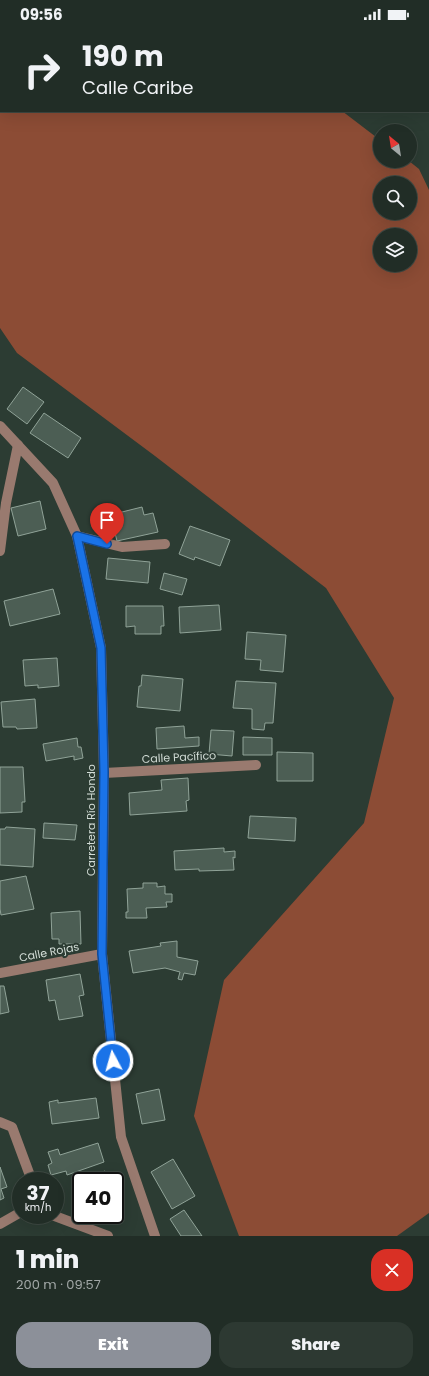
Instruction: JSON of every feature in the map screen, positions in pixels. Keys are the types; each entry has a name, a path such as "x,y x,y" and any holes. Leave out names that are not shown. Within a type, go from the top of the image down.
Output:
{"street":[{"name":"Carretera Río Hondo","path":"0,426 53,483 77,536 101,648 104,772 102,954 121,1137 155,1236"},
{"path":"0,551 6,503 18,445"},
{"path":"77,536 122,547 165,544"},
{"name":"Calle Pacífico","path":"104,772 256,765"},
{"name":"Calle Rojas","path":"0,973 102,954"},
{"path":"0,1122 12,1127 29,1172"},
{"path":"0,1224 12,1217"},
{"path":"64,1220 108,1236"}],"shaded area":[{"path":"0,112 343,112 373,135 373,168 417,167 429,190 429,1213 397,1236 239,1236 194,1116 224,980 364,823 394,698 326,588 155,456 17,353 0,328"}],"building":[{"path":"23,387 44,402 27,424 7,409"},
{"path":"44,413 81,438 68,458 30,433"},
{"path":"40,501 46,529 18,536 11,508"},
{"path":"142,507 144,515 153,513 158,532 117,541 115,533 112,534 109,521 112,520 110,515"},
{"path":"190,526 230,540 220,566 195,557 194,560 179,554"},
{"path":"108,558 150,562 148,583 106,579"},
{"path":"164,573 187,579 182,595 160,589"},
{"path":"53,589 60,614 10,626 4,601"},
{"path":"219,605 221,630 180,633 179,607"},
{"path":"126,606 163,606 164,626 161,626 161,634 135,634 135,626 126,627"},
{"path":"247,632 286,635 283,672 260,670 261,660 245,659"},
{"path":"57,658 59,686 38,688 38,685 25,686 23,660"},
{"path":"142,675 183,679 180,711 137,707 139,686 141,686"},
{"path":"236,681 276,683 273,723 265,723 264,730 252,729 252,709 233,708"},
{"path":"35,699 37,728 17,729 16,727 3,727 1,702"},
{"path":"184,726 185,738 199,737 199,746 157,749 156,728"},
{"path":"211,730 234,731 232,756 209,754"},
{"path":"243,737 272,738 272,755 243,755"},
{"path":"77,738 78,747 81,747 83,758 74,760 74,756 46,761 43,744"},
{"path":"277,752 313,753 313,781 277,781"},
{"path":"0,767 23,767 25,802 22,802 22,812 0,813"},
{"path":"188,778 189,800 186,801 187,811 130,815 129,793 162,790 161,780"},
{"path":"250,816 296,818 295,841 248,838"},
{"path":"44,823 77,825 75,840 43,838"},
{"path":"6,827 35,829 33,867 0,865 0,829 5,829"},
{"path":"224,848 224,852 235,851 235,858 233,857 234,870 175,870 174,851"},
{"path":"26,876 34,909 1,915 0,881"},
{"path":"143,883 157,883 157,887 165,886 165,894 172,894 172,902 166,902 167,907 146,908 147,918 126,918 126,912 128,912 127,889 143,888"},
{"path":"80,911 81,944 59,944 59,939 52,939 51,913"},
{"path":"177,941 177,957 198,961 195,975 184,973 182,980 178,979 180,972 165,968 133,973 129,951 161,946 160,943"},
{"path":"80,974 84,995 79,996 83,1016 59,1020 55,1000 49,1001 46,980"},
{"path":"0,986 4,986 9,1012 0,1014"},
{"path":"159,1089 165,1120 142,1124 136,1094"},
{"path":"96,1098 99,1118 52,1124 49,1102 58,1100 58,1103"},
{"path":"98,1143 104,1162 67,1175 66,1171 50,1172 48,1165 52,1163 48,1152 58,1149 60,1155"},
{"path":"173,1159 195,1196 172,1209 151,1172"},
{"path":"0,1167 7,1187 1,1189 4,1198 0,1200"},
{"path":"184,1210 202,1236 181,1236 170,1219"}],"route":[{"path":"107,544 77,536 101,648 104,772 102,954 113,1061"}]}
